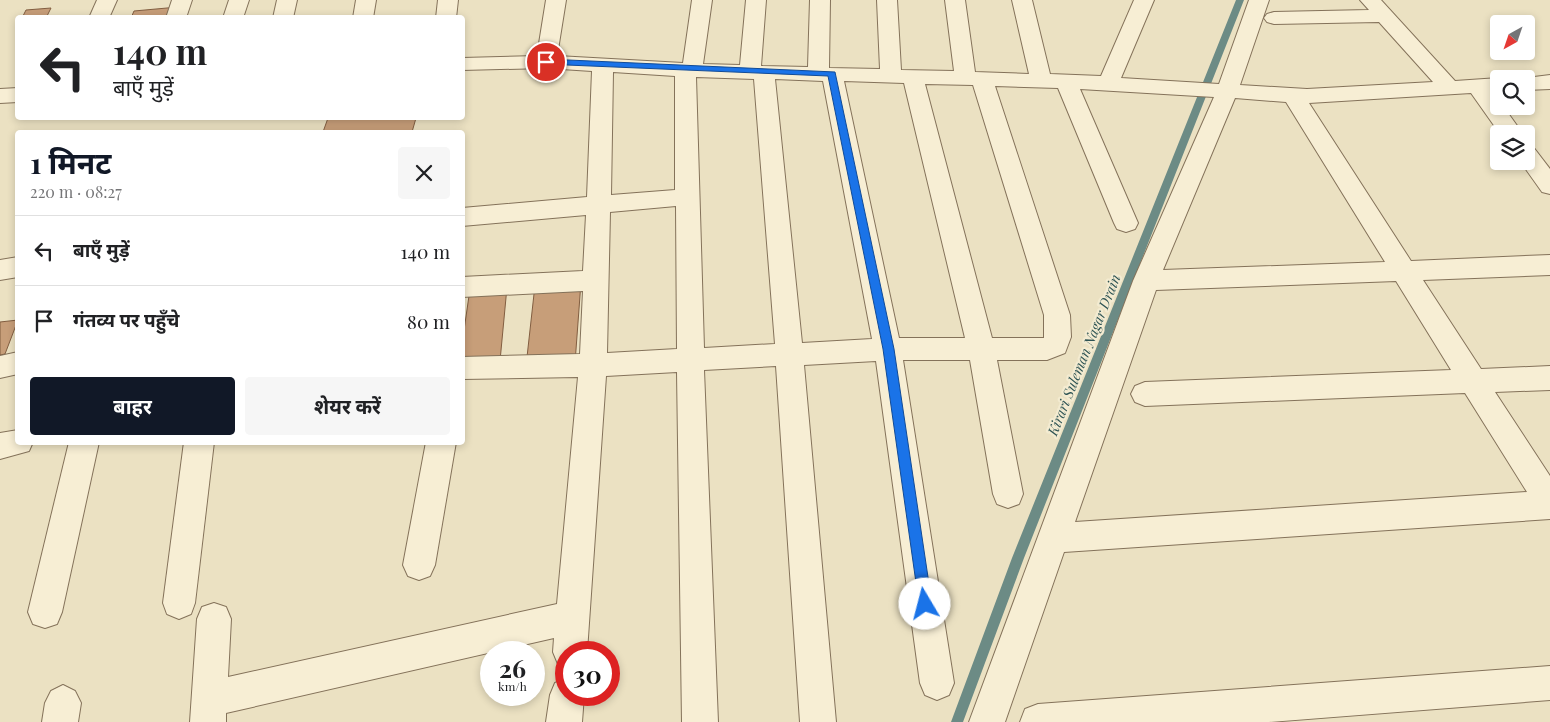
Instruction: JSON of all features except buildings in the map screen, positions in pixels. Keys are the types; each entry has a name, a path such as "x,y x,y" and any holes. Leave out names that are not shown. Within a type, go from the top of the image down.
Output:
{"street":[{"path":"100,15 107,0"},
{"path":"177,15 182,0"},
{"path":"234,15 239,0"},
{"path":"284,15 287,0"},
{"path":"364,15 366,0"},
{"path":"446,15 448,0"},
{"path":"546,62 556,0"},
{"path":"700,722 690,360 688,70 702,0"},
{"path":"756,0 757,72 789,354 818,722"},
{"path":"820,0 825,74 888,349 937,683"},
{"path":"887,0 902,76 982,351 1008,494"},
{"path":"465,368 593,365 888,349 982,351 1047,349 1055,345 1058,337 1057,315 974,78 955,0"},
{"path":"1022,0 1041,81"},
{"path":"1108,84 1144,0"},
{"path":"1370,0 1450,88"},
{"path":"986,722 1146,281 1221,91 1267,9 1384,16"},
{"path":"465,64 546,62 688,70 1066,81 1293,95 1488,85 1508,125"},
{"path":"571,641 593,365 600,204 603,64"},
{"path":"1066,81 1126,223"},
{"path":"1535,83 1550,82"},
{"path":"0,96 15,95"},
{"path":"1053,538 1550,504 1293,95"},
{"path":"1535,165 1550,186"},
{"path":"465,217 688,197"},
{"path":"1146,281 1550,266"},
{"path":"0,270 15,268"},
{"path":"465,287 596,280"},
{"path":"0,367 15,364"},
{"path":"1145,394 1550,378"},
{"path":"0,446 15,443"},
{"path":"45,612 83,445"},
{"path":"179,603 199,445"},
{"path":"418,565 440,445"},
{"path":"214,619 209,711 573,617"},
{"path":"1038,722 1550,683"},
{"path":"564,722 566,706"}],"waterway":[{"name":"Kirari Suleman Nagar Drain","path":"957,722 1018,558 1240,0"}],"route":[{"path":"546,62 685,70 832,74 888,349 925,604"}]}
